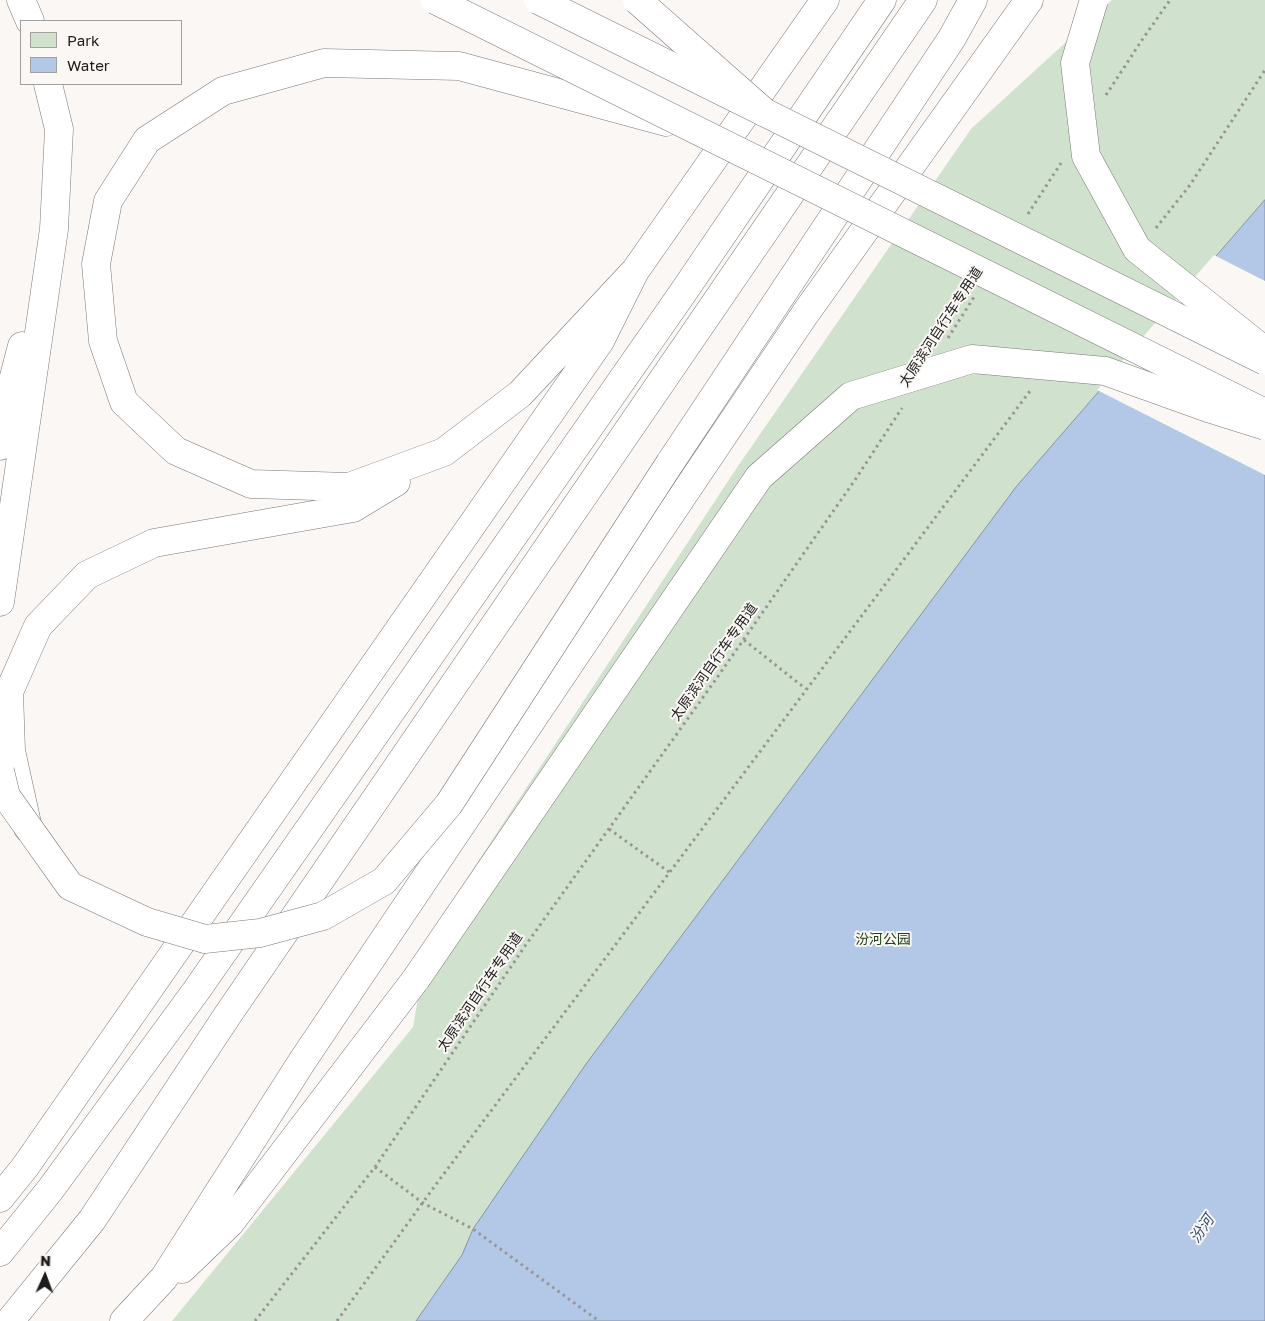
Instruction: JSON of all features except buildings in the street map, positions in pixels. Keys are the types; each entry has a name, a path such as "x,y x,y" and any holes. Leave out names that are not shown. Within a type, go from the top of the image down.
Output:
{"main road":[{"path":"20,0 30,20"},
{"path":"435,0 1265,413"},
{"path":"538,0 1265,361"},
{"path":"637,0 764,112"},
{"path":"29,829 11,751 9,692 38,626 87,575 154,543 353,508 444,452 520,394 634,272 825,0"},
{"path":"0,1252 50,1190 207,975 682,294 882,0"},
{"path":"10,1321 92,1220 228,1013 923,0"},
{"path":"0,771 6,796 70,886 147,922 205,939 260,933 323,916 384,881 449,804 670,463 952,38 973,0"},
{"path":"124,1321 164,1278 303,1060 794,330 1029,0"},
{"path":"1094,0 1075,64 1086,156 1137,249 1265,351"},
{"path":"444,452 349,486 251,484 176,451 124,402 103,341 96,264 108,201 147,140 223,91 324,62 459,66 702,133"},
{"path":"0,602 54,229 59,130 48,85"},
{"path":"0,446 11,388 54,229"},
{"path":"0,1198 26,1167 600,341 634,272"},
{"path":"128,1321 230,1222 416,978 759,477 851,396 972,359 1105,371 1265,426"}],"path":[{"path":"1104,98 1170,0"},
{"path":"1154,232 1190,185 1265,70"},
{"path":"1028,214 1066,156"},
{"name":"太原滨河自行车专用道","path":"947,339 974,297"},
{"path":"337,1321 669,872 1034,386"},
{"name":"太原滨河自行车专用道","path":"255,1321 375,1167 525,946 744,640 855,480 904,405"},
{"path":"744,640 806,689"},
{"path":"609,829 669,872"},
{"path":"375,1167 423,1203 473,1229 599,1321"}],"green space":[{"name":"汾河公园","path":"1112,0 1265,0 1265,1321 172,1321 413,1027 429,936 736,469 971,129"}],"water":[{"name":"汾河","path":"1265,200 1265,1321 416,1321 462,1255 473,1229 586,1064 1016,487"}],"pier":[{"path":"1214,255 1265,281 1265,475 1097,390"}]}
